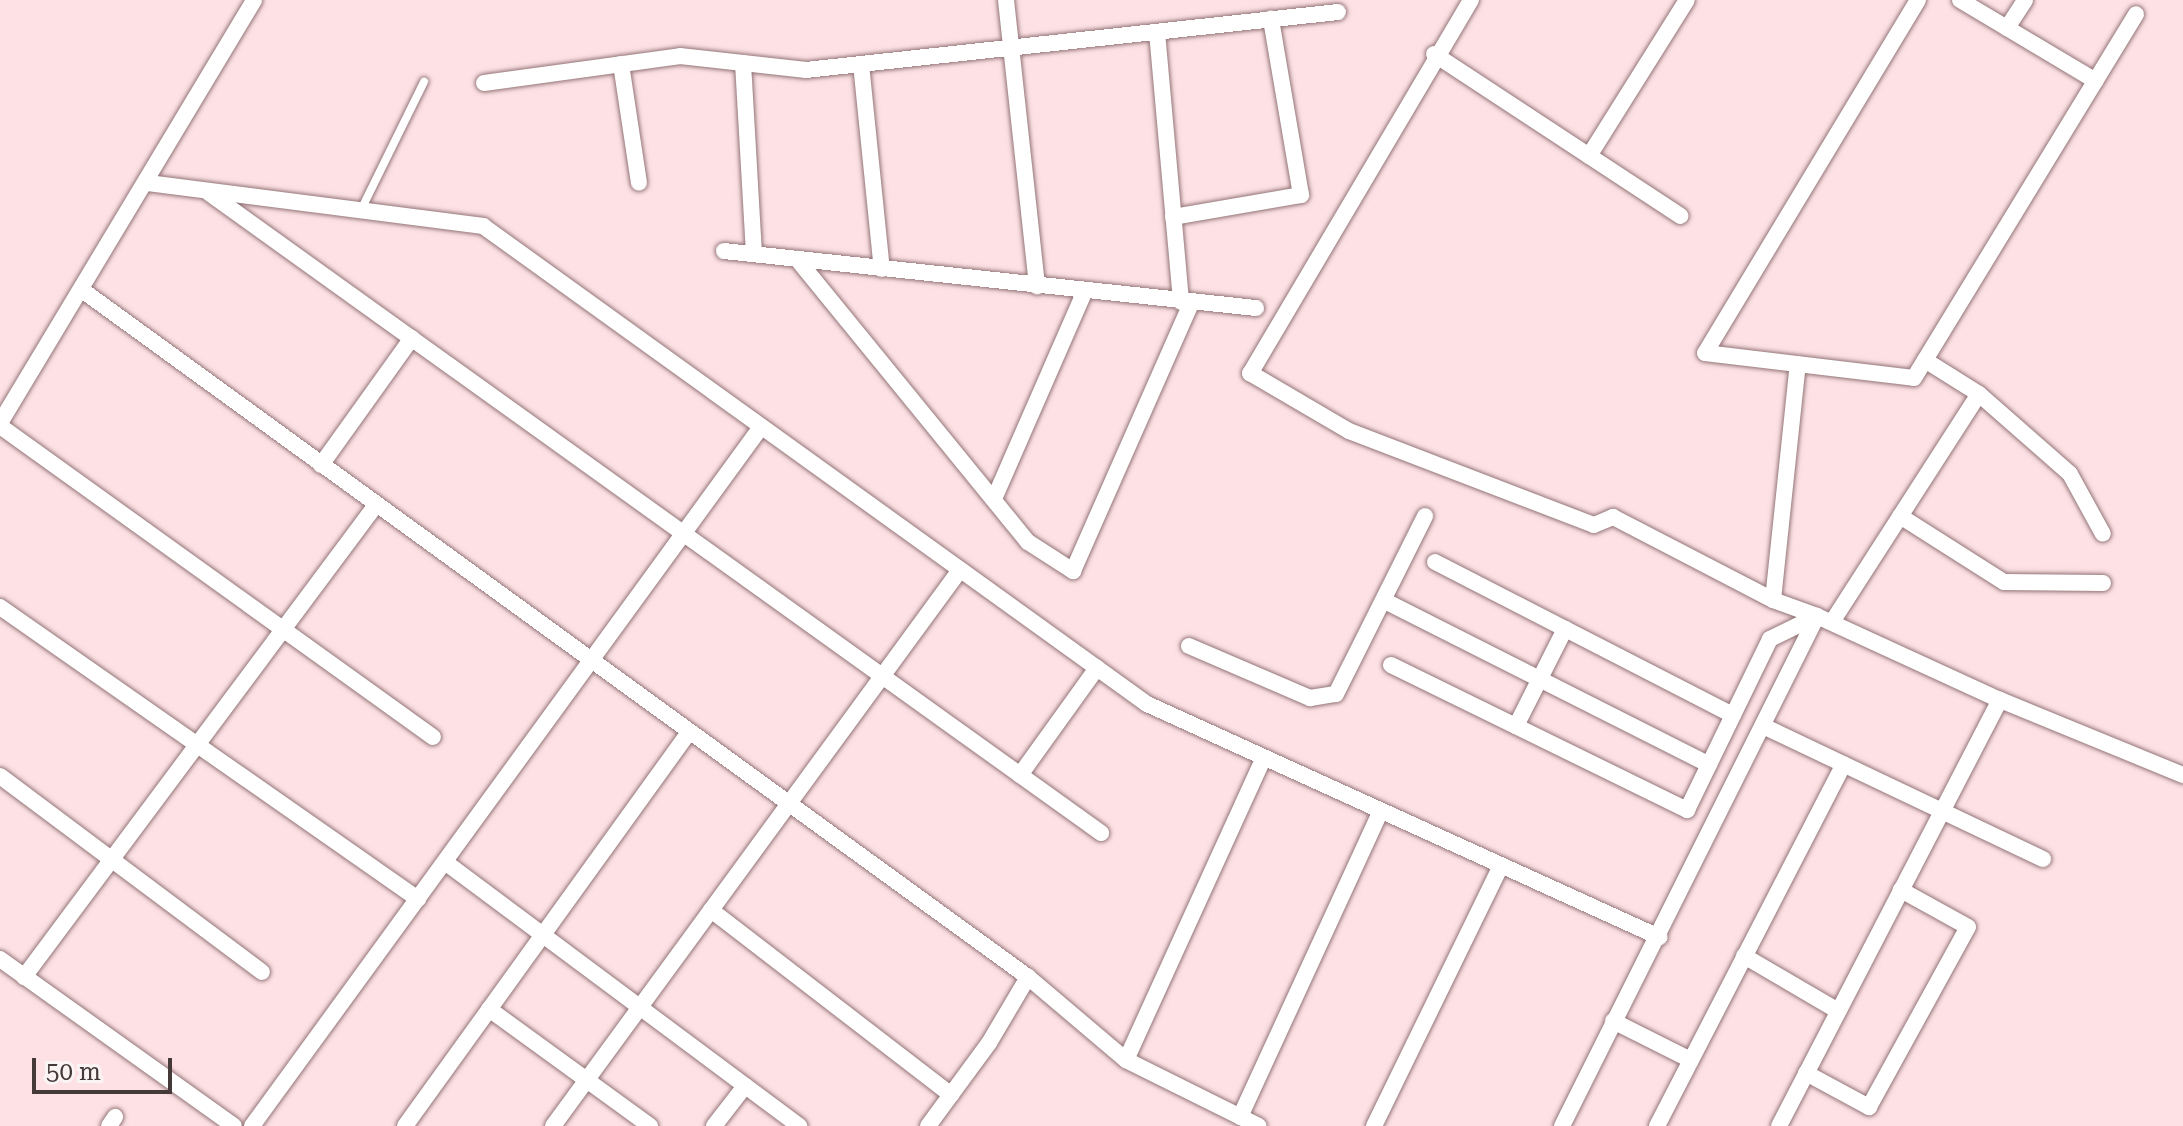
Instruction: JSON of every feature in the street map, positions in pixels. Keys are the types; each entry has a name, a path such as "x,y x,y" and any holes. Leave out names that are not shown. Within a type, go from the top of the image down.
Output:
{"street":[{"path":"254,0 148,183 0,425 433,737"},
{"path":"1006,0 1037,286"},
{"path":"1471,0 1434,54 1250,373 1349,431 1594,525 1613,517 1773,600 1824,619 2000,700 2183,775"},
{"path":"1589,156 1687,0"},
{"path":"1918,0 1705,353 1914,378 2136,15"},
{"path":"1960,0 2096,81"},
{"path":"2007,28 2025,0"},
{"path":"484,83 680,56 806,70 1338,12"},
{"path":"1173,217 1301,195 1271,19"},
{"path":"797,259 1028,542 1073,571 1186,302 1173,217 1157,32"},
{"path":"1434,54 1681,216"},
{"path":"743,63 754,254"},
{"path":"621,64 639,183"},
{"path":"861,64 882,269"},
{"path":"148,183 483,226 1160,711 1659,937"},
{"path":"206,190 1101,833"},
{"path":"724,251 1256,308"},
{"path":"82,290 787,805 1028,977 1126,1060 1259,1126"},
{"path":"994,499 1085,291"},
{"path":"321,465 412,338"},
{"path":"1925,360 1979,394 2070,474 2103,534"},
{"path":"1773,600 1798,364"},
{"path":"1562,1126 1763,726 1824,619 1900,516 1979,394"},
{"path":"252,1126 761,427"},
{"path":"24,977 376,505"},
{"path":"1189,646 1310,698 1326,699 1345,683 1425,516"},
{"path":"1900,516 2004,582 2020,586 2103,583"},
{"path":"1435,562 1733,715"},
{"path":"553,1126 960,570"},
{"path":"1385,601 1709,765"},
{"path":"0,607 418,899"},
{"path":"1391,665 1687,810 1770,639 1824,619"},
{"path":"1516,726 1565,629"},
{"path":"1020,775 1097,668"},
{"path":"1779,1126 2000,700"},
{"path":"1763,726 2043,859"},
{"path":"405,1126 688,733"},
{"path":"1126,1060 1263,760"},
{"path":"1657,1126 1844,764"},
{"path":"0,776 262,972"},
{"path":"1240,1117 1380,812"},
{"path":"445,862 745,1086 789,1123"},
{"path":"1374,1126 1501,866"},
{"path":"1806,1073 1869,1107 1968,927 1901,890"},
{"path":"711,910 951,1095"},
{"path":"1744,956 1838,1011"},
{"path":"0,959 234,1126"},
{"path":"928,1126 1028,977"},
{"path":"489,1009 650,1126"},
{"path":"1613,1021 1691,1060"},
{"path":"714,1126 745,1086"}],"lane":[{"path":"361,210 424,82"}]}
